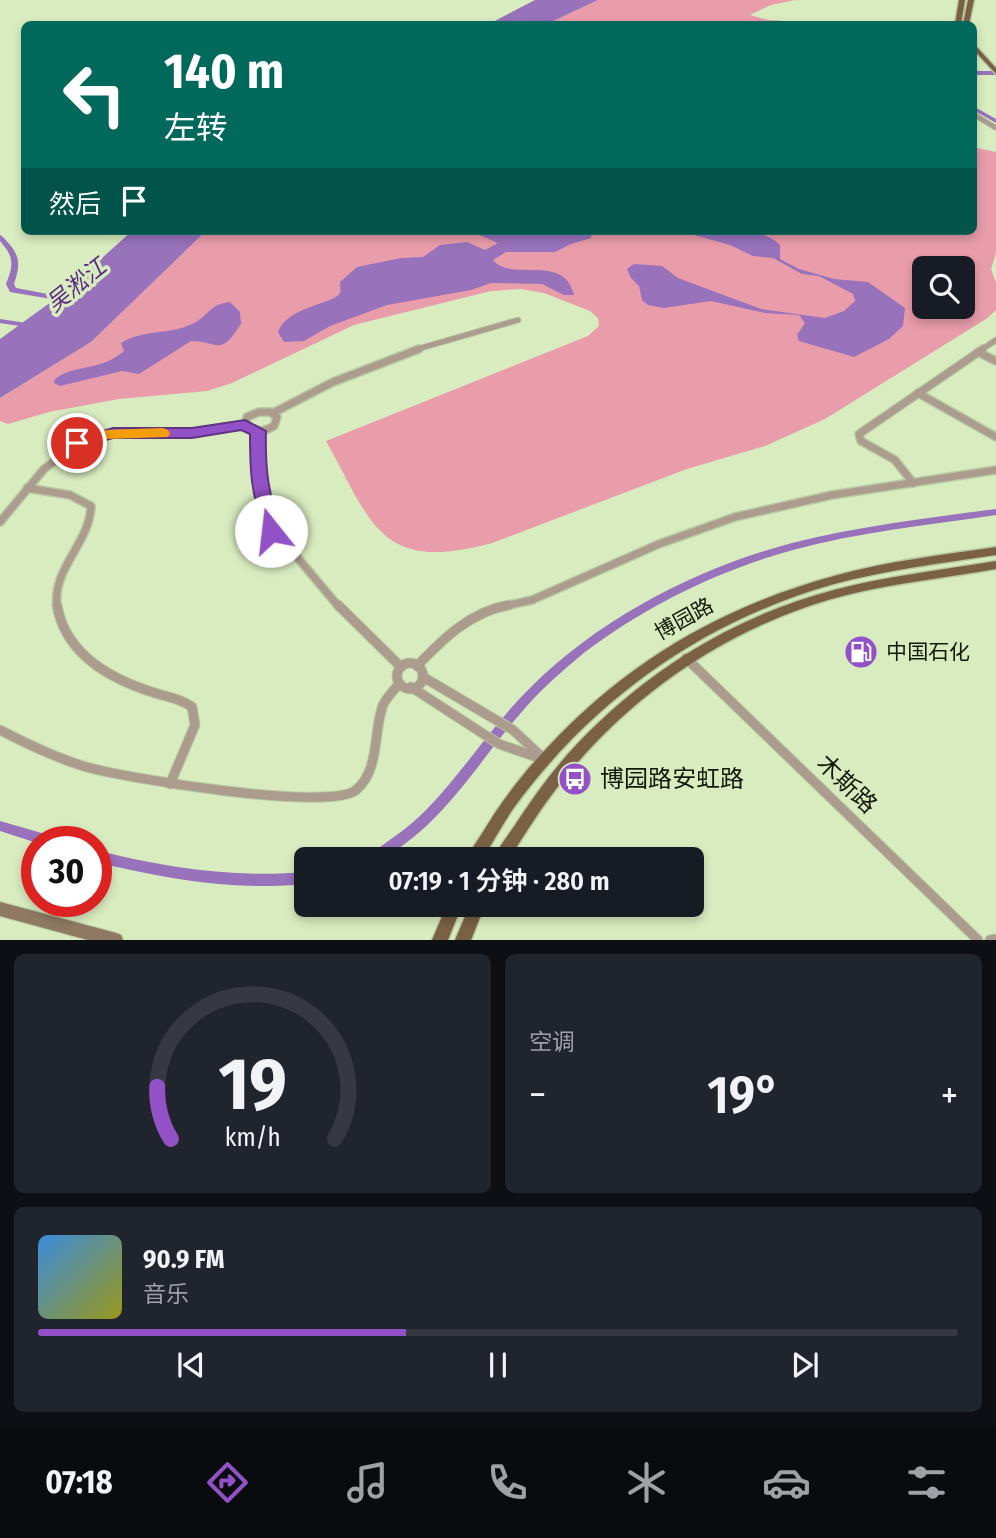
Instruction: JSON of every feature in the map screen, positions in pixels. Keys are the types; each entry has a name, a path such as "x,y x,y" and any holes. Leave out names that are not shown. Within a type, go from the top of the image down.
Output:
{"main road":[{"path":"958,21 962,0"},
{"path":"967,21 971,0"},
{"path":"977,50 995,75"},
{"path":"977,63 995,75"},
{"name":"博园路","path":"482,847 508,805 545,760 620,685 695,634 738,613 836,579 996,551"},
{"name":"博园路","path":"509,847 564,768 602,727 648,686 686,658 762,619 809,601 847,591 996,565"},
{"path":"440,940 449,917"},
{"path":"463,940 473,917"}],"street":[{"path":"977,116 996,128"},
{"path":"245,425 247,417 253,413 273,413 303,395 370,364 422,346 518,320"},
{"path":"913,484 898,463 861,441 859,434 996,340"},
{"path":"978,352 996,361"},
{"path":"918,393 996,437"},
{"path":"245,425 248,429 258,431 271,428 277,417 273,413"},
{"path":"0,522 53,461 77,443 113,433 192,433 245,425"},
{"path":"258,431 262,502 274,530 269,534 270,538 281,538 330,597 401,667"},
{"path":"417,666 443,638 468,619 495,608 529,602 688,532 778,506 996,470"},
{"path":"27,488 71,496 91,506 91,517 66,562 57,594 61,622 73,646 108,674 192,707 195,725 170,784"},
{"name":"木斯路","path":"686,658 978,940"},
{"path":"399,684 396,677 401,667 409,664 417,666 422,670 423,677 419,684 411,687"},
{"path":"423,677 513,730 545,760"},
{"path":"0,730 49,755 115,776 249,792 340,798 359,790 367,777 383,704 399,684"},
{"path":"399,684 411,687 499,744 545,760"},
{"path":"0,909 116,940"},
{"path":"990,940 996,939"}],"shaded area":[{"path":"598,0 795,0 771,5 750,15 786,21 553,21"},
{"path":"977,148 996,152 996,253 991,269 996,283 996,310 986,319 825,419 765,446 687,469 492,543 455,551 426,552 403,546 385,535 370,519 356,497 326,441 588,336 599,326 598,318 590,311 544,293 521,289 491,291 354,325 232,383 207,391 119,399 49,412 8,424 0,421 0,398 91,342 202,235 977,235"}],"water":[{"path":"535,0 598,0 553,21 495,21"},
{"name":"吴淞江","path":"128,235 202,235 91,342 0,398 0,339 62,294"},
{"path":"479,235 591,235 591,238 555,252 506,252 493,260 512,269 549,271 560,275 568,282 574,295 564,295 542,284 491,283 471,290 387,305 330,326 304,341 284,342 278,332 291,316 336,297 340,293 340,282 357,267 401,258 423,257 440,245 467,242 485,250 498,243"},
{"path":"694,235 763,235 770,238 780,245 780,259 799,269 834,279 868,282 905,308 903,326 889,339 854,357 799,341 797,335 805,323 799,315 765,313 711,301 664,308 648,305 642,300 639,286 627,269 634,264 662,266 678,278 761,309 825,318 844,311 855,301 853,294 819,276 802,274 773,258 753,256 730,245"},
{"path":"230,302 240,312 241,324 223,344 191,341 139,374 122,371 60,386 54,383 55,379 63,374 115,358 124,351 121,343 183,327 197,321 217,305"}],"waterway":[{"path":"977,73 996,73"},
{"path":"977,110 996,121"},
{"name":"吴淞江","path":"0,237 15,259 10,284 13,290 66,300"},
{"path":"0,321 33,326"},
{"path":"391,847 431,814 516,711 553,673 582,649 647,607 718,572 791,547 870,530 996,512"},
{"path":"0,826 21,832"},
{"path":"112,860 200,877 294,879"}],"slow traffic":[{"path":"105,435 124,432 163,433"}],"place":[{"name":"中国石化","path":"861,652"},
{"name":"博园路安虹路","path":"575,779"}],"route":[{"path":"77,443 113,433 192,433 245,425 248,429 258,431 257,474 262,502 274,530 271,531"}]}
